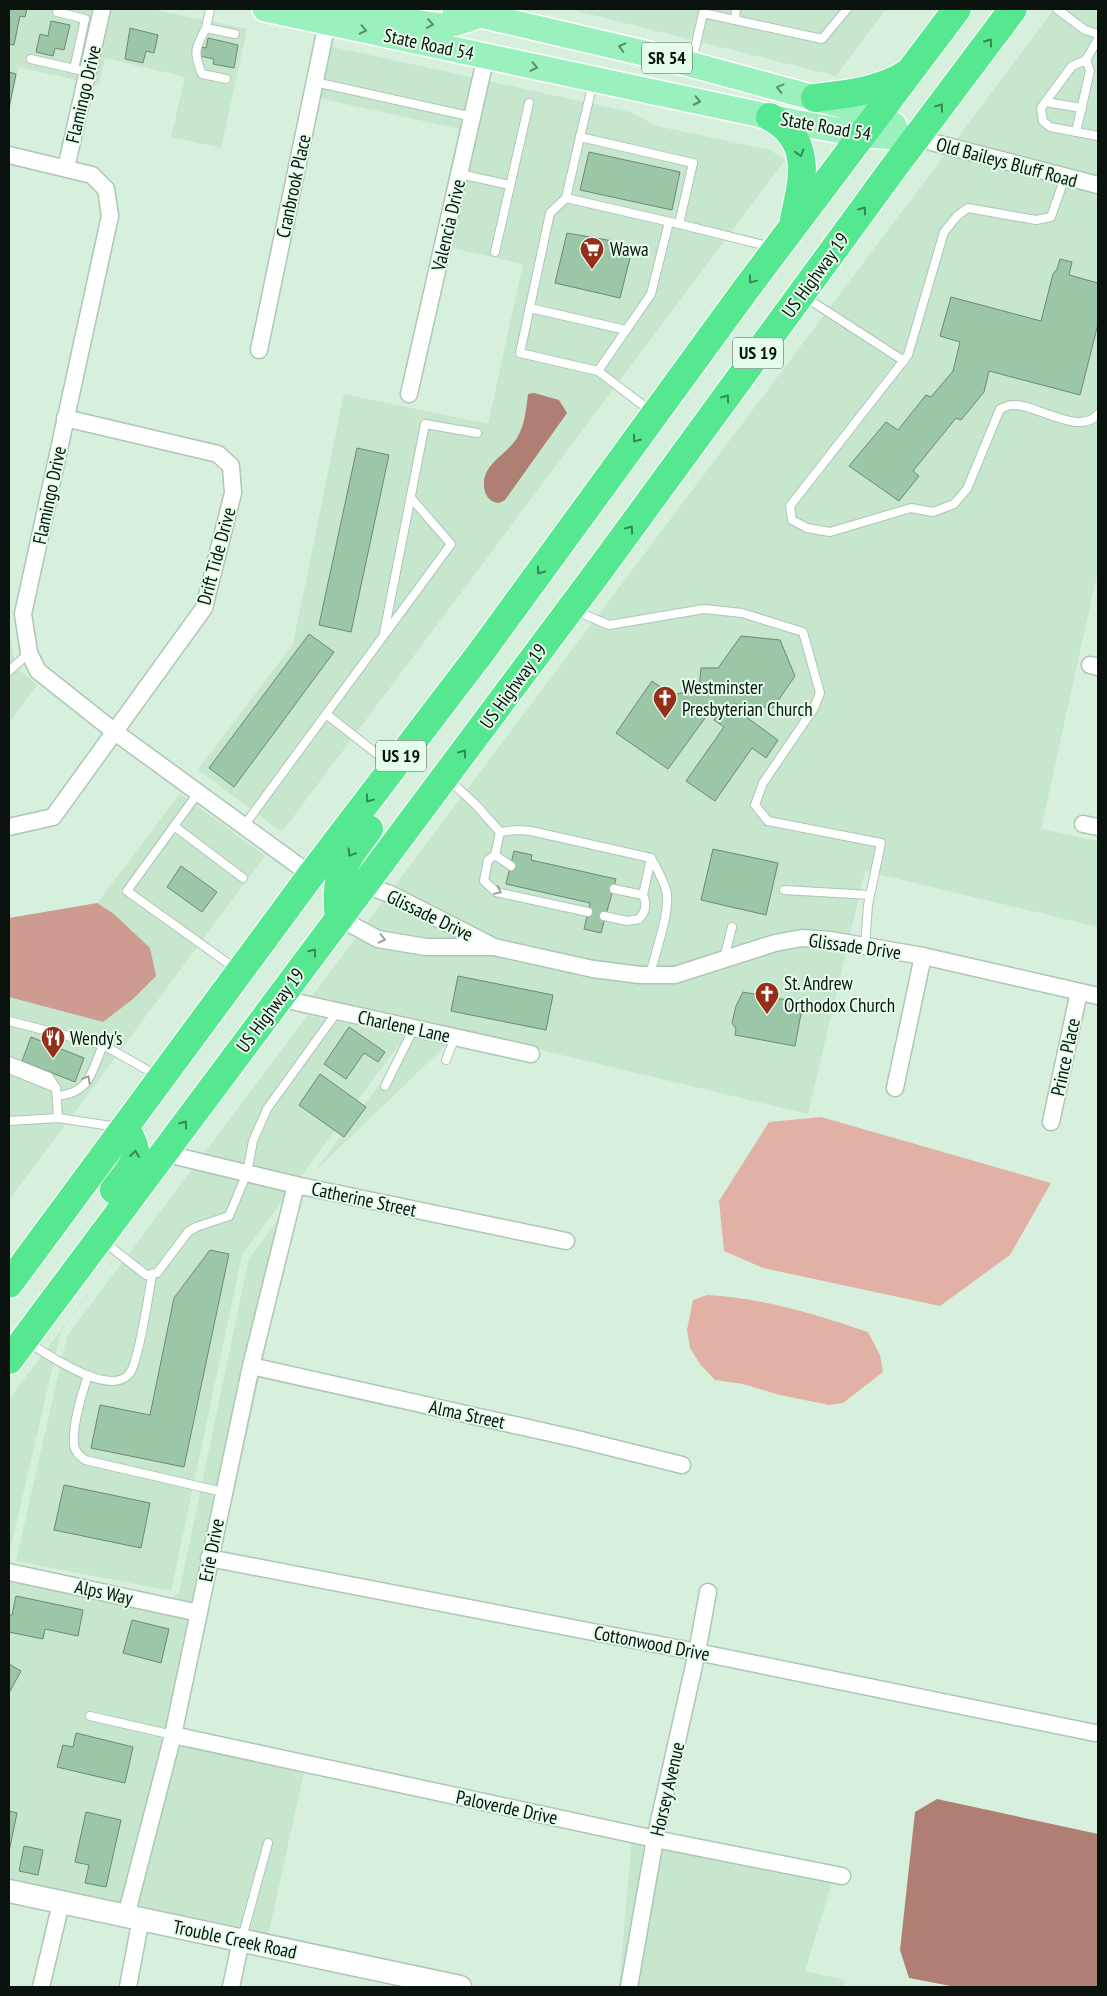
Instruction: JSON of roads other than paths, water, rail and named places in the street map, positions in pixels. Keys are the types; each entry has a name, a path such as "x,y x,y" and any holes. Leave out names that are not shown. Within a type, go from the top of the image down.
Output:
{"highway":[{"name":"US 19","path":"9,1284 311,874 482,652 654,413 957,9"},
{"name":"US Highway 19","path":"14,1346 100,1238 338,918 366,886 1013,9"},
{"path":"815,98 864,90 890,82 911,71"},
{"path":"770,117 790,132 796,141 803,163 800,188 784,238"},
{"path":"338,918 335,894 348,857 432,743 482,652"},
{"path":"14,1346 14,1326 134,1162 136,1148 125,1128"}],"main road":[{"name":"State Road 54","path":"265,9 770,117 870,125"},
{"path":"321,21 331,12 348,9 435,25 457,22 483,12"},
{"name":"State Road 54","path":"455,9 483,12 691,64 815,98 870,125 916,138"}],"street":[{"name":"Flamingo Drive","path":"95,16 81,70 66,168 92,175 106,190 110,216 23,614 28,653 38,671 115,732 243,827 311,874"},
{"name":"Cranbrook Place","path":"259,350 315,82 321,21"},
{"name":"Valencia Drive","path":"408,394 486,56"},
{"name":"Old Baileys Bluff Road","path":"916,138 1098,185"},
{"path":"9,155 66,168"},
{"name":"Drift Tide Drive","path":"9,827 53,817 204,608 233,493 231,466 218,454 65,418"},
{"name":"Glissade Drive","path":"366,886 390,894 494,947"},
{"name":"Glissade Drive","path":"338,918 378,939 426,947 494,947 593,969 650,975 675,974 775,943 802,938 830,940 923,956 1098,996"},
{"path":"895,1088 923,956"},
{"name":"Prince Place","path":"1051,1122 1079,992"},
{"name":"Charlene Lane","path":"278,998 531,1054"},
{"name":"Catherine Street","path":"163,1153 296,1185 566,1241"},
{"name":"Erie Drive","path":"128,1987 134,1917 209,1558 251,1366 296,1185"},
{"name":"Alma Street","path":"251,1366 573,1438 682,1465"},
{"name":"Cottonwood Drive","path":"209,1558 697,1652 1095,1733"},
{"name":"Alps Way","path":"9,1572 199,1613"},
{"name":"Horsey Avenue","path":"629,1987 655,1839 697,1652 708,1592"},
{"name":"Paloverde Drive","path":"173,1735 655,1839 842,1876"},
{"name":"Trouble Creek Road","path":"9,1891 460,1987"},
{"path":"40,1987 61,1903"},
{"path":"231,1987 241,1940"}],"lane":[{"path":"210,9 206,28 197,43 194,57 202,74 226,79"},
{"path":"735,20 736,9"},
{"path":"691,64 702,11 822,39 847,9"},
{"path":"1056,9 1085,30 1098,34"},
{"path":"57,12 95,16"},
{"path":"206,28 235,34"},
{"path":"1098,39 1086,60 1072,66 1041,108 1042,121 1050,127 1098,136"},
{"path":"31,59 81,70"},
{"path":"1076,132 1090,72 1086,60"},
{"path":"594,79 566,198 550,213 520,353 598,371 654,413"},
{"path":"315,82 473,117"},
{"path":"1046,102 1082,108"},
{"path":"495,252 529,103"},
{"path":"580,137 694,163 679,224"},
{"path":"460,174 510,185"},
{"path":"1065,177 1052,216 1036,220 968,208 957,216 944,232 908,356 790,506 792,520 807,528 830,532 911,508 933,512 954,504 967,489 1000,409 1012,404 1077,423 1095,418 1098,414"},
{"path":"566,198 679,224 784,238"},
{"path":"598,371 651,294 669,222"},
{"path":"801,295 904,361"},
{"path":"530,308 626,330"},
{"path":"384,635 425,424 477,433"},
{"path":"243,827 451,544 411,498"},
{"path":"570,608 609,625 704,609 742,613 803,632 820,693 814,708 763,783 755,805 768,821 881,843 870,895 865,947"},
{"path":"9,671 28,653"},
{"path":"326,714 393,766"},
{"path":"445,777 476,805 500,832"},
{"path":"198,793 127,890 240,972"},
{"path":"174,826 243,878"},
{"path":"500,832 531,831 651,858 660,873 667,894 664,916 650,975"},
{"path":"500,832 495,855 488,860 484,881 496,892 588,912"},
{"path":"495,855 511,866"},
{"path":"604,916 627,921 639,919 644,913 646,903 643,895 651,858"},
{"path":"614,889 643,895"},
{"path":"784,890 870,895"},
{"path":"724,959 732,927"},
{"path":"100,1238 139,1270 152,1275 158,1273 188,1232 196,1227 228,1216 246,1173 253,1141 267,1109 338,1011"},
{"path":"9,1021 103,1046 162,1078"},
{"path":"385,1086 414,1028"},
{"path":"446,1060 455,1037"},
{"path":"9,1069 56,1092 72,1094 86,1084 103,1046"},
{"path":"9,1061 49,1076 56,1092 58,1118"},
{"path":"9,1121 58,1118 125,1128"},
{"path":"14,1346 60,1362 98,1380 124,1378 130,1373 152,1275"},
{"path":"88,1376 74,1432 74,1446 77,1454 85,1460 223,1492"},
{"path":"90,1716 173,1735"},
{"path":"241,1940 268,1843"}],"place":[{"name":"Wawa","path":"592,270"},
{"name":"Westminster Presbyterian Church","path":"665,719"},
{"name":"St. Andrew Orthodox Church","path":"767,1015"},
{"name":"Wendy's","path":"53,1059"}]}
